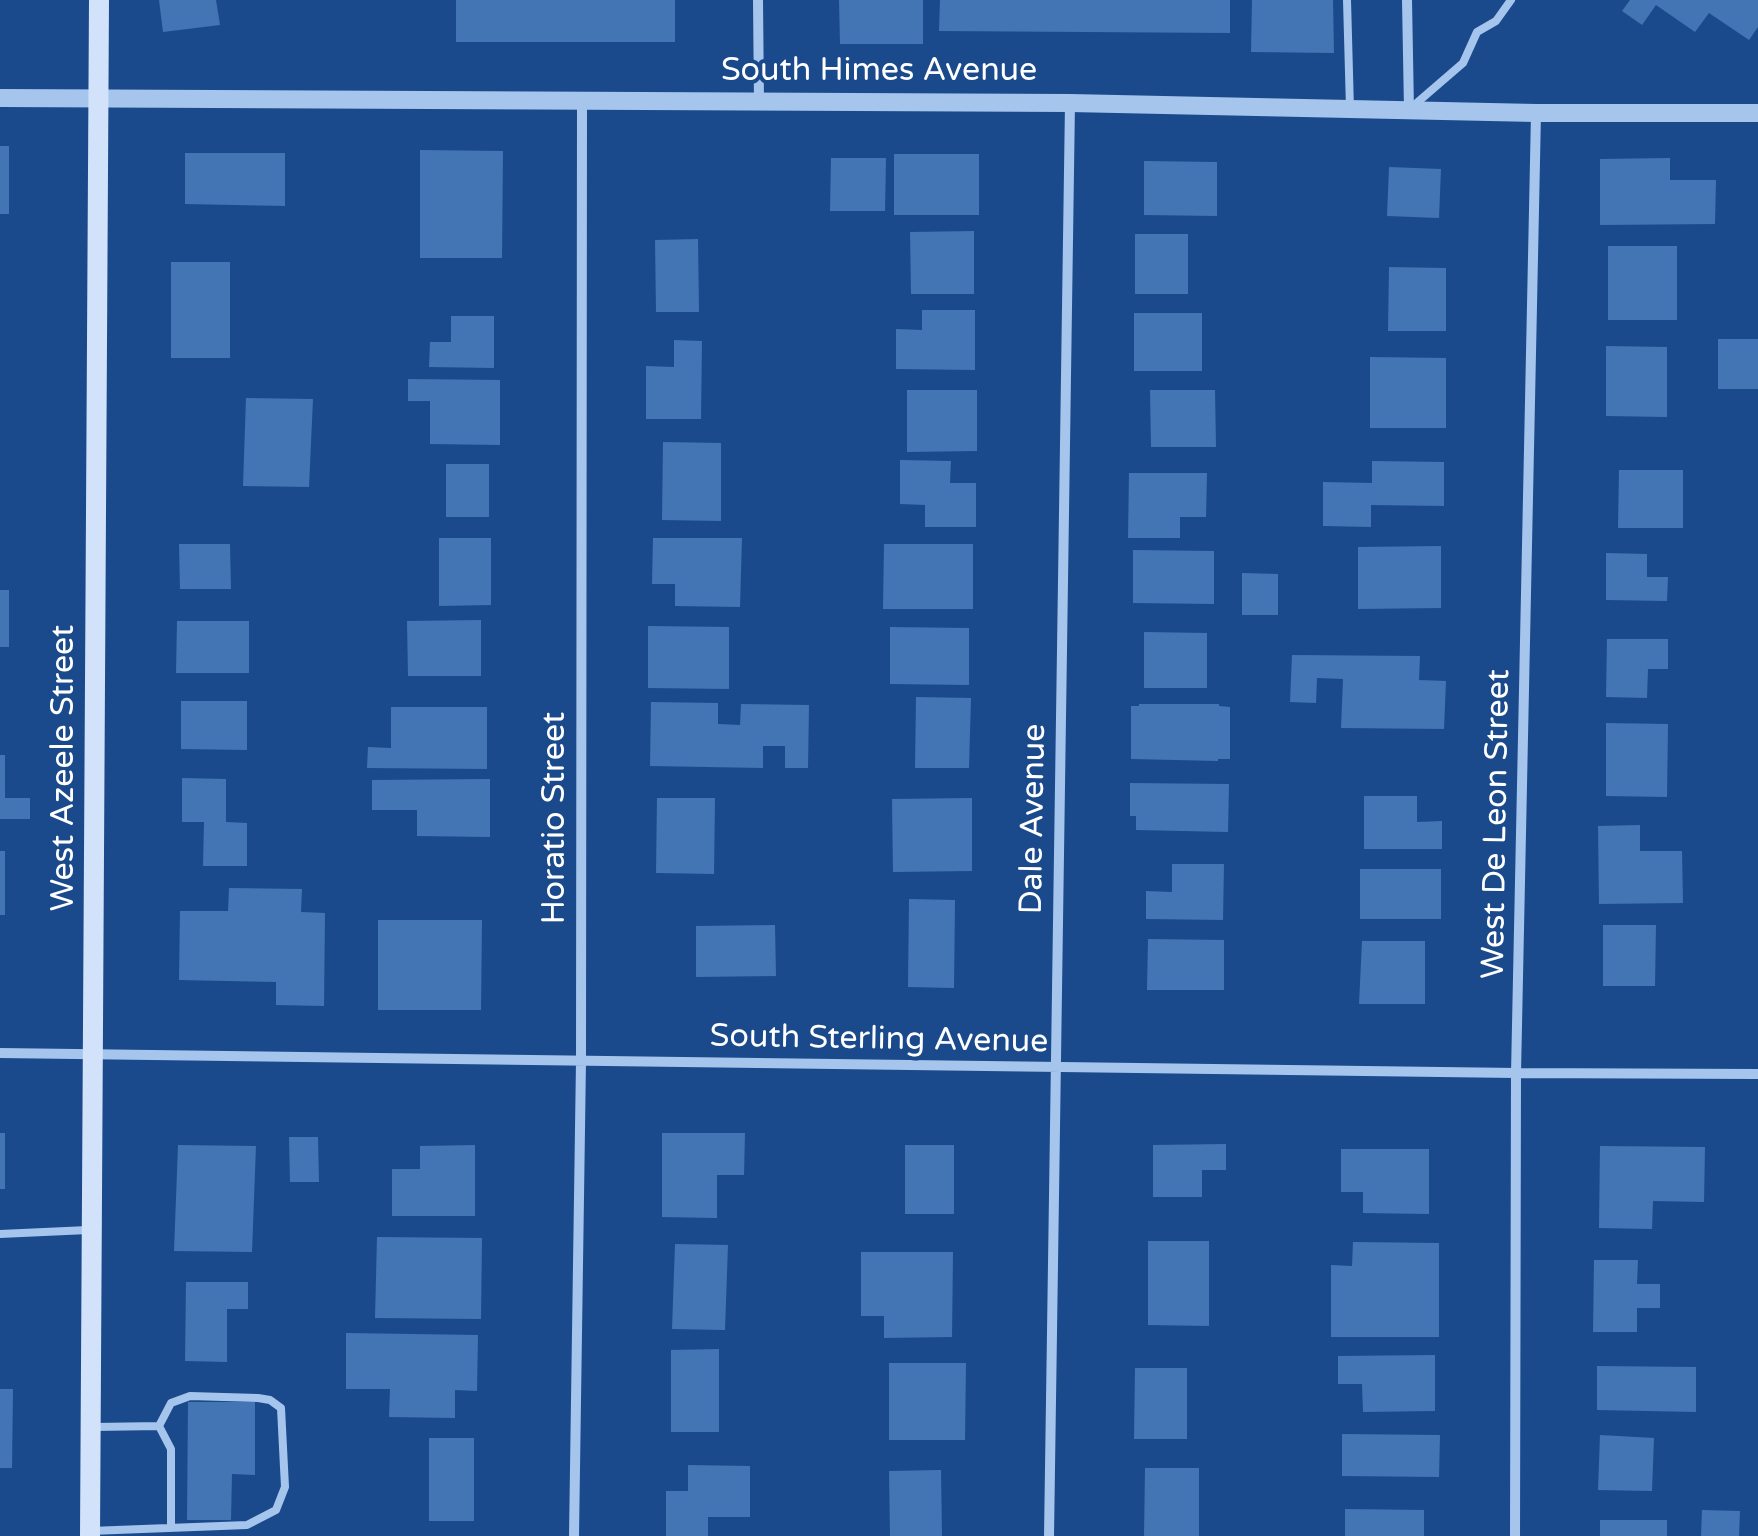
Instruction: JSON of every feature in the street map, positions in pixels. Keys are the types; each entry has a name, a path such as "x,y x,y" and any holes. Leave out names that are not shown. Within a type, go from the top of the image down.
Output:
{"main road":[{"name":"West Azeele Street","path":"90,1534 99,0"}],"street":[{"path":"758,0 759,102"},
{"path":"1407,0 1409,110"},
{"name":"South Himes Avenue","path":"0,98 1070,103 1536,114 1758,113"},
{"name":"Horatio Street","path":"574,1536 582,1061 582,100"},
{"name":"Dale Avenue","path":"1049,1536 1070,103"},
{"name":"West De Leon Street","path":"1515,1536 1516,1073 1536,114"},
{"name":"South Sterling Avenue","path":"0,1053 1758,1074"}],"lane":[{"path":"1347,0 1350,109"},
{"path":"1409,110 1462,63 1477,32 1496,20 1512,0"},
{"path":"0,1234 92,1230"},
{"path":"90,1534 247,1525 276,1510 285,1487 281,1408 270,1400 190,1396 171,1403 159,1426"},
{"path":"92,1427 159,1426"},
{"path":"159,1426 171,1449 171,1528"}],"building":[{"path":"159,0 216,0 220,25 163,32"},
{"path":"456,0 675,0 675,42 456,42"},
{"path":"839,0 923,0 923,44 840,44"},
{"path":"940,0 1230,0 1230,33 939,31"},
{"path":"1252,0 1333,0 1334,53 1251,52"},
{"path":"1630,0 1758,0 1758,27 1749,40 1709,13 1695,32 1656,5 1642,25 1622,11"},
{"path":"0,146 9,146 9,214 0,214"},
{"path":"420,150 503,151 502,258 420,258"},
{"path":"185,153 285,153 285,206 185,204"},
{"path":"894,154 979,154 979,215 894,215"},
{"path":"831,158 886,158 885,211 830,211"},
{"path":"1670,158 1670,180 1716,180 1715,224 1600,225 1600,159"},
{"path":"1144,161 1217,162 1217,216 1144,215"},
{"path":"1389,167 1441,169 1439,218 1387,216"},
{"path":"974,231 974,294 911,294 910,232"},
{"path":"1135,234 1188,234 1188,294 1135,294"},
{"path":"698,239 699,312 656,312 655,240"},
{"path":"1608,246 1677,246 1677,320 1608,320"},
{"path":"171,262 230,262 230,358 171,358"},
{"path":"1389,267 1446,268 1446,331 1388,331"},
{"path":"922,310 975,310 975,370 896,369 896,329 922,330"},
{"path":"1134,313 1202,313 1202,371 1134,371"},
{"path":"451,316 494,316 494,368 429,367 430,342 451,342"},
{"path":"1718,339 1758,339 1758,389 1718,389"},
{"path":"674,340 702,341 701,419 646,419 646,366 674,367"},
{"path":"1606,346 1667,347 1667,417 1606,416"},
{"path":"1370,357 1446,358 1446,428 1370,428"},
{"path":"408,379 500,380 500,445 430,444 430,401 408,401"},
{"path":"907,390 977,390 977,451 907,452"},
{"path":"1150,390 1215,390 1216,447 1151,447"},
{"path":"246,398 313,399 309,487 243,486"},
{"path":"663,442 721,443 721,521 662,520"},
{"path":"900,460 951,461 950,483 976,483 976,527 925,527 925,505 900,504"},
{"path":"1372,461 1444,462 1444,506 1371,505 1371,527 1323,526 1323,482 1372,483"},
{"path":"446,464 489,464 489,517 446,517"},
{"path":"1619,470 1683,470 1683,528 1618,528"},
{"path":"1129,473 1207,473 1206,517 1180,517 1180,538 1128,538"},
{"path":"439,538 491,538 491,605 439,606"},
{"path":"653,538 742,538 740,607 675,606 675,584 652,584"},
{"path":"179,544 230,544 231,589 180,589"},
{"path":"884,544 973,544 973,609 883,609"},
{"path":"1441,546 1441,608 1358,609 1358,547"},
{"path":"1133,550 1214,551 1214,604 1133,603"},
{"path":"1606,553 1647,554 1647,577 1668,577 1667,601 1606,600"},
{"path":"1242,573 1278,574 1278,615 1242,615"},
{"path":"0,590 9,590 9,647 0,647"},
{"path":"481,620 481,676 408,676 407,621"},
{"path":"177,621 249,621 249,673 176,673"},
{"path":"648,626 729,627 729,689 648,688"},
{"path":"890,627 969,628 969,685 890,684"},
{"path":"1144,632 1207,633 1207,688 1144,688"},
{"path":"1607,639 1668,639 1668,669 1648,669 1647,698 1606,697"},
{"path":"1292,655 1420,656 1419,680 1446,681 1444,729 1341,728 1343,679 1317,678 1316,703 1290,702"},
{"path":"916,697 971,698 969,768 915,768"},
{"path":"181,701 247,701 247,750 181,749"},
{"path":"651,702 718,703 718,724 740,725 741,704 809,705 808,768 785,768 785,746 763,746 763,768 650,766"},
{"path":"1131,706 1230,707 1230,759 1131,759"},
{"path":"391,707 487,707 487,769 367,768 368,747 391,748"},
{"path":"1606,723 1668,724 1667,797 1606,796"},
{"path":"0,755 5,755 5,798 30,798 30,819 0,819"},
{"path":"182,778 226,779 226,822 247,823 247,866 203,866 204,822 182,822"},
{"path":"490,779 490,837 417,836 417,810 372,810 372,780"},
{"path":"1130,783 1229,784 1228,832 1136,830 1136,816 1130,816"},
{"path":"1364,796 1417,796 1417,822 1442,821 1442,849 1364,849"},
{"path":"657,798 715,798 714,874 656,873"},
{"path":"972,798 972,871 893,872 892,799"},
{"path":"1640,825 1640,851 1682,851 1683,903 1599,904 1598,826"},
{"path":"0,851 5,851 5,915 0,915"},
{"path":"1172,864 1224,864 1223,920 1146,919 1146,891 1172,892"},
{"path":"1360,869 1441,869 1441,919 1360,919"},
{"path":"229,888 302,889 301,912 325,913 324,1006 276,1005 276,982 179,980 180,911 228,911"},
{"path":"909,899 955,900 954,988 908,987"},
{"path":"378,920 482,920 481,1010 378,1010"},
{"path":"775,925 776,976 696,977 696,926"},
{"path":"1603,925 1656,925 1655,986 1603,986"},
{"path":"1148,939 1224,940 1224,990 1147,990"},
{"path":"1362,941 1425,941 1425,1004 1359,1004"},
{"path":"0,1133 5,1133 5,1189 0,1189"},
{"path":"662,1133 745,1133 744,1175 717,1175 717,1218 662,1217"},
{"path":"289,1137 318,1137 319,1182 290,1182"},
{"path":"1226,1144 1226,1170 1202,1170 1202,1197 1153,1197 1153,1145"},
{"path":"178,1145 256,1146 252,1252 174,1251"},
{"path":"475,1145 475,1216 392,1216 392,1169 420,1169 420,1146"},
{"path":"905,1145 954,1145 954,1214 905,1214"},
{"path":"1600,1146 1705,1147 1704,1202 1653,1201 1652,1229 1599,1228"},
{"path":"1341,1149 1429,1149 1429,1214 1363,1213 1363,1192 1341,1192"},
{"path":"377,1237 482,1238 481,1319 375,1318"},
{"path":"1148,1241 1209,1241 1209,1326 1148,1325"},
{"path":"1353,1242 1439,1243 1439,1337 1331,1337 1331,1265 1352,1266"},
{"path":"675,1244 728,1245 725,1330 672,1329"},
{"path":"861,1252 953,1252 952,1337 884,1338 884,1316 861,1316"},
{"path":"1594,1260 1638,1260 1637,1284 1660,1284 1660,1308 1637,1308 1637,1332 1593,1332"},
{"path":"186,1282 248,1282 248,1309 227,1309 227,1362 185,1361"},
{"path":"346,1333 478,1335 477,1391 455,1390 455,1418 389,1417 390,1389 346,1389"},
{"path":"719,1349 719,1432 671,1432 671,1350"},
{"path":"1435,1355 1435,1411 1363,1412 1362,1384 1338,1384 1338,1356"},
{"path":"889,1363 966,1363 965,1440 889,1440"},
{"path":"1597,1366 1696,1367 1696,1412 1597,1410"},
{"path":"1135,1368 1187,1368 1187,1439 1134,1439"},
{"path":"0,1389 13,1389 12,1468 0,1468"},
{"path":"188,1402 255,1402 255,1475 232,1474 231,1520 187,1520"},
{"path":"1342,1434 1440,1435 1439,1477 1342,1476"},
{"path":"1600,1435 1654,1438 1652,1491 1598,1490"},
{"path":"429,1438 474,1438 474,1521 429,1521"},
{"path":"688,1465 750,1466 750,1517 708,1517 708,1536 666,1536 666,1491 688,1491"},
{"path":"1145,1468 1199,1468 1199,1536 1144,1536"},
{"path":"941,1470 942,1536 890,1536 889,1471"},
{"path":"1345,1509 1424,1510 1424,1536 1345,1536"},
{"path":"1702,1510 1740,1511 1739,1536 1701,1536"},
{"path":"1600,1520 1667,1520 1667,1536 1600,1536"}]}
